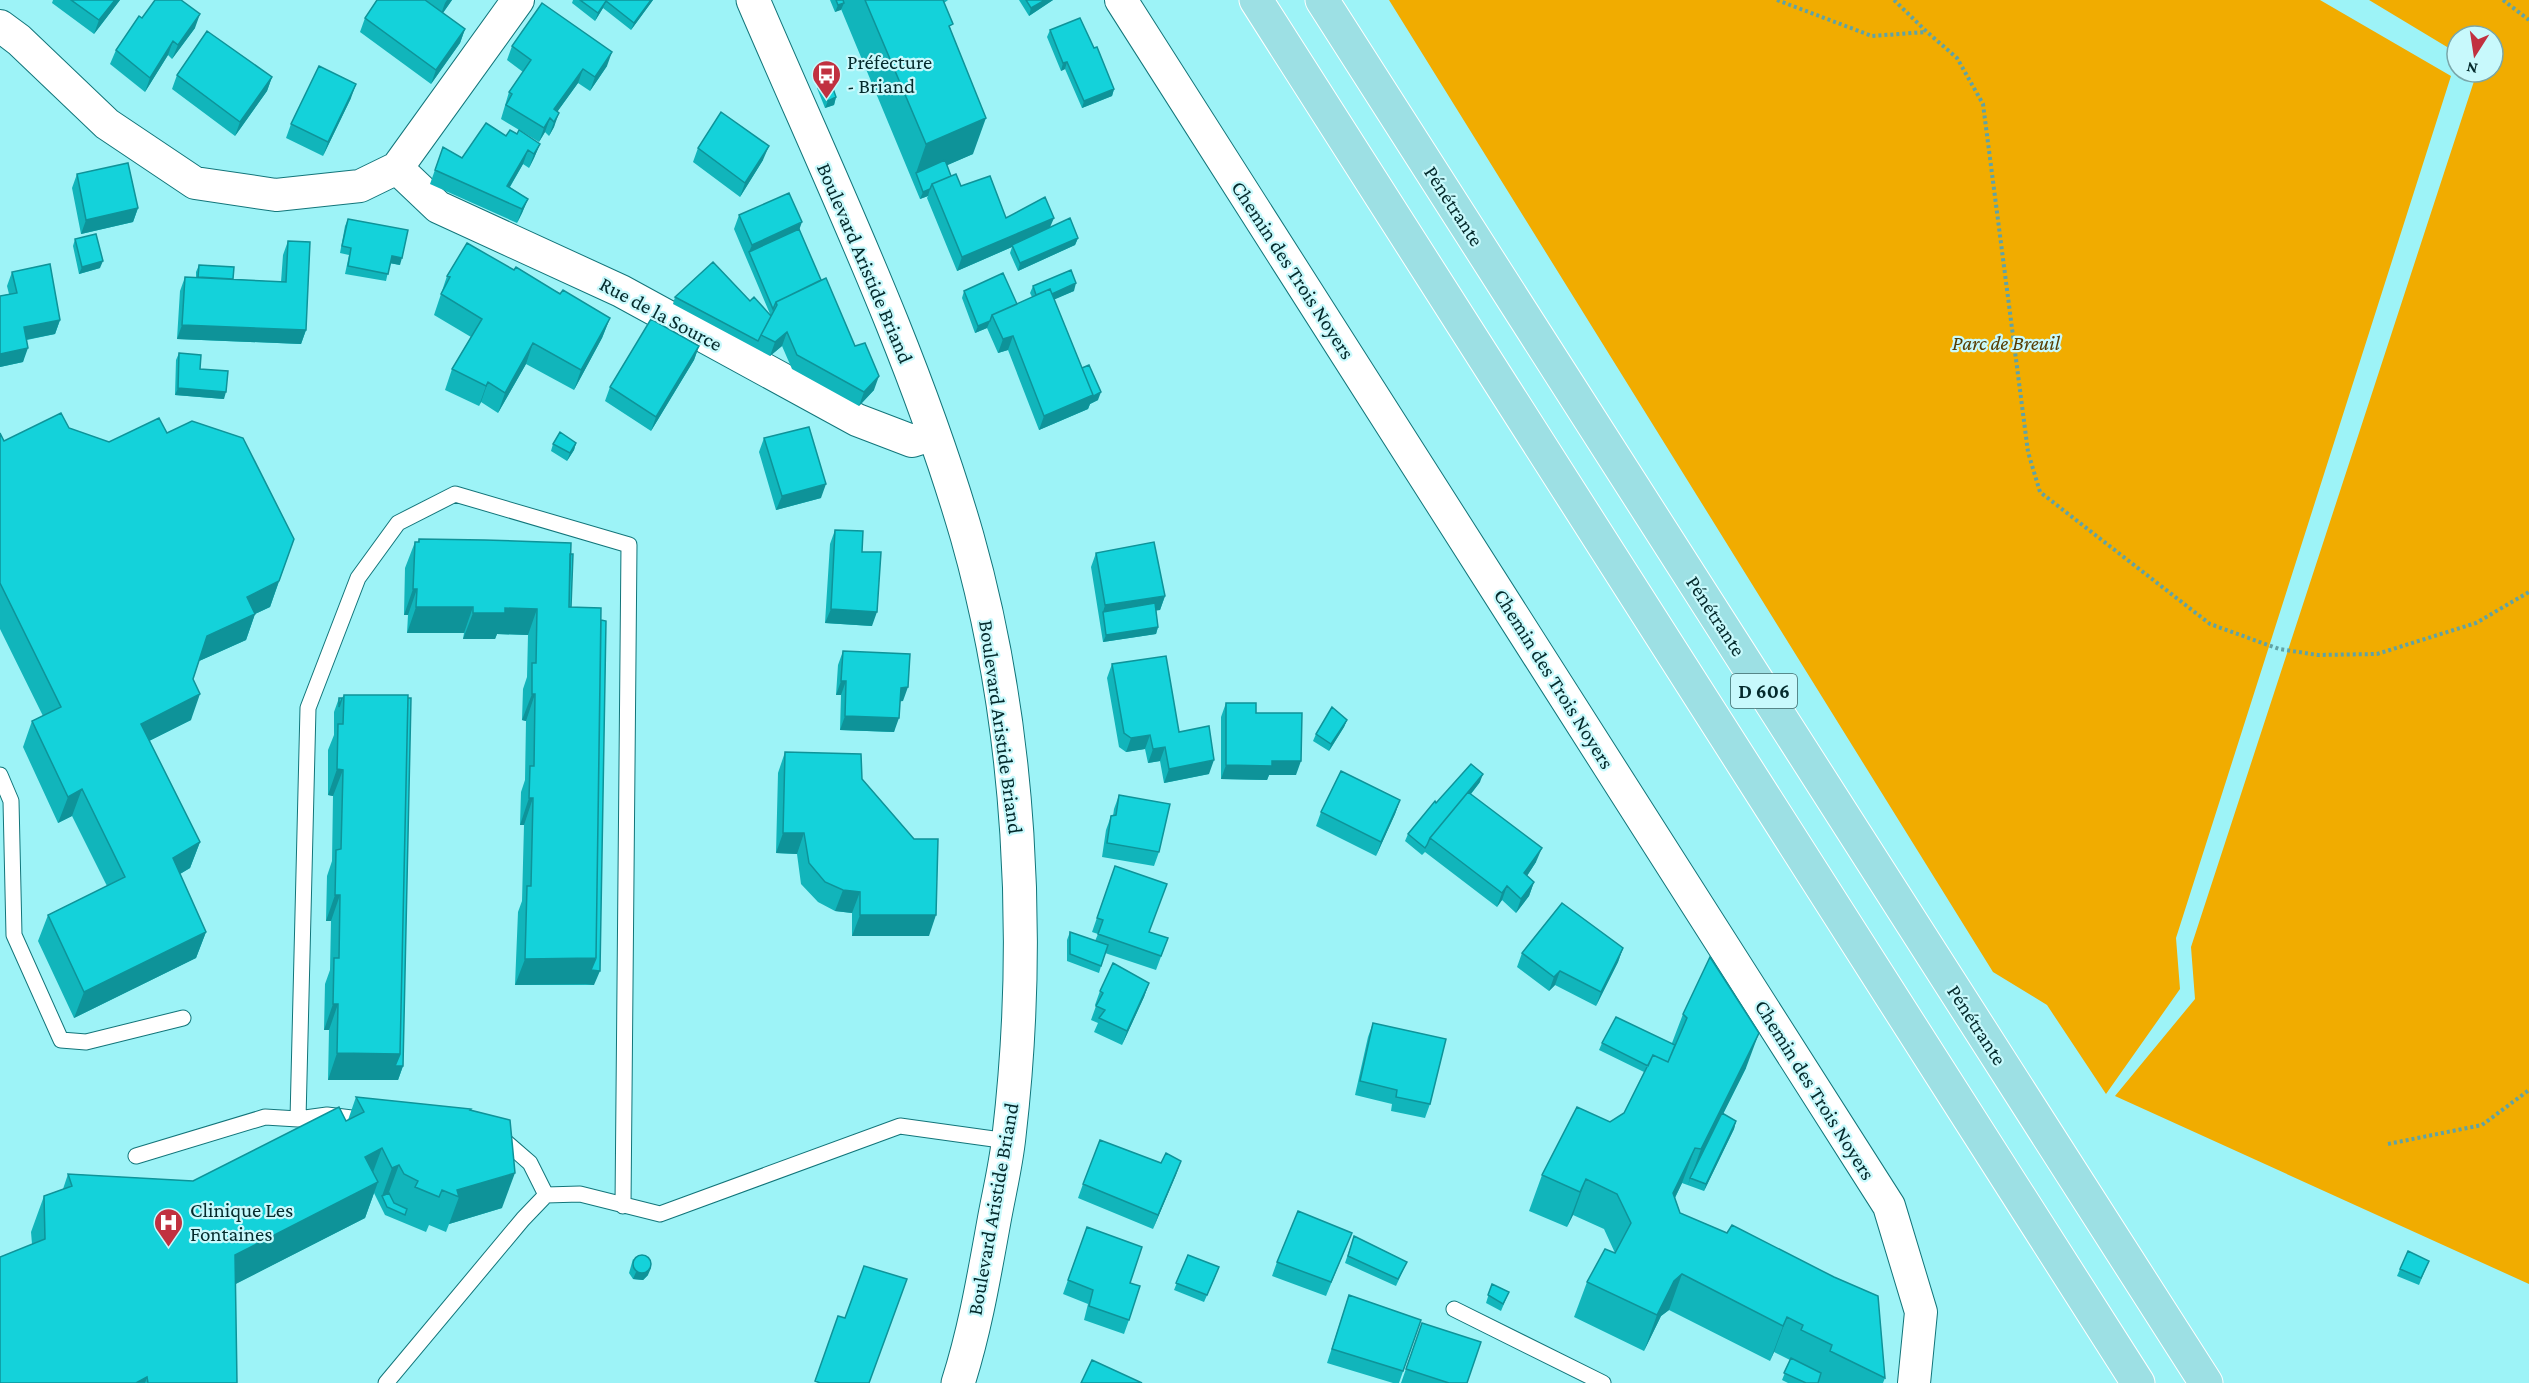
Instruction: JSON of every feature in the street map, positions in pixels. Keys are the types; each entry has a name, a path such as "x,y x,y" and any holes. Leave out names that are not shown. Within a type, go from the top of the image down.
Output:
{"main road":[{"name":"D 606","path":"1256,0 2138,1383"},
{"name":"Pénétrante","path":"1322,0 2206,1383"}],"street":[{"path":"0,26 19,40 107,124 195,183 276,195 360,186 397,168 518,0"},
{"name":"Boulevard Aristide Briand","path":"753,0 877,290 934,434 967,537 997,673 1009,758 1018,852 1021,935 1018,1039 1008,1141 981,1292 958,1383"},
{"name":"Chemin des Trois Noyers","path":"1121,0 1889,1206 1921,1312 1914,1383"},
{"name":"Rue de la Source","path":"397,168 438,207 621,291 857,420 912,441 934,434"}],"lane":[{"path":"298,1119 308,708 358,578 398,523 455,494 629,545 623,1206"},
{"path":"0,775 11,801 14,935 61,1041 86,1042 183,1018"},
{"path":"136,1156 265,1117 298,1119 327,1115 385,1122"},
{"path":"386,1383 523,1219 546,1195 580,1194 660,1214 900,1126 1008,1141"},
{"path":"478,1133 501,1136 530,1162 546,1195"},
{"path":"1454,1309 1603,1383"}],"path":[{"path":"1777,0 1872,36 1927,32"},
{"path":"1894,0 1957,57 1983,104 2028,452 2040,492 2210,624 2279,648 2318,655 2377,654 2476,623 2528,594"},
{"path":"2503,0 2529,20"},
{"path":"2388,1144 2482,1125 2529,1090"}],"green space":[{"name":"Parc de Breuil","path":"1389,0 2320,0 2445,73 2445,84 2448,84 2176,938 2180,989 2106,1094 2047,1005 1993,972"},
{"path":"2369,0 2529,0 2529,1284 2115,1096 2195,999 2191,947 2473,84 2505,84 2505,24 2445,24 2445,46"}],"building":[{"path":"71,0 115,0 99,20"},
{"path":"155,0 181,0 200,14 178,45 173,41 150,78 116,50 139,16 142,18"},
{"path":"377,0 425,0 465,29 436,70 365,18"},
{"path":"580,0 651,0 634,23 606,1 598,13"},
{"path":"836,0 843,0 844,3 838,5"},
{"path":"865,0 943,0 953,24 949,26 986,118 926,144"},
{"path":"1026,0 1045,0 1031,8"},
{"path":"542,3 612,52 595,77 583,69 554,109 559,113 554,122 550,118 544,128 506,105 512,94 509,92 531,60 512,46"},
{"path":"1080,18 1094,48 1097,47 1114,89 1084,101 1067,62 1063,63 1050,30"},
{"path":"207,31 272,77 240,122 177,75"},
{"path":"319,66 356,84 328,142 291,124"},
{"path":"829,77 836,97 828,101 820,81"},
{"path":"721,112 769,146 745,183 698,148"},
{"path":"486,123 506,136 510,130 517,134 519,130 540,144 534,154 528,150 507,186 528,199 522,209 435,170 443,147 462,158"},
{"path":"945,160 951,176 932,184 930,189 923,192 916,173"},
{"path":"128,163 138,208 86,220 77,174"},
{"path":"956,174 961,186 990,176 1006,218 1045,197 1054,218 962,257 932,184"},
{"path":"789,193 802,222 752,245 739,215"},
{"path":"1070,218 1078,238 1020,263 1012,245"},
{"path":"348,219 408,230 402,258 392,256 388,274 348,266 351,248 342,246"},
{"path":"799,229 821,280 776,302 773,309 749,252"},
{"path":"96,234 103,261 82,267 75,239"},
{"path":"288,241 310,242 306,330 182,325 185,277 286,282"},
{"path":"467,243 514,270 516,267 560,294 563,290 610,318 581,370 533,343 505,393 488,382 486,386 452,369 482,319 441,294 450,277 447,276"},
{"path":"713,262 750,301 754,297 771,316 758,341 675,297"},
{"path":"50,264 60,320 24,327 28,348 0,354 0,296 17,293 12,272"},
{"path":"199,265 234,267 233,279 198,277"},
{"path":"1071,270 1076,283 1052,294 1050,289 1036,295 1033,286"},
{"path":"1003,273 1017,304 992,315 990,321 978,326 964,291"},
{"path":"826,278 855,346 865,343 879,376 864,392 797,355 787,332 775,342 761,335 777,305 776,302"},
{"path":"1050,289 1093,395 1044,416 1013,336 1003,339 992,315"},
{"path":"651,319 699,346 656,417 610,387"},
{"path":"179,353 201,355 200,369 228,371 226,392 178,388"},
{"path":"1089,365 1101,392 1092,397 1082,368"},
{"path":"61,413 69,428 109,442 159,418 167,433 192,421 243,438 294,539 279,581 247,597 255,614 207,636 193,679 200,694 141,724 200,842 173,858 206,932 84,992 48,915 125,877 82,789 68,797 32,721 61,707 0,583 0,433 4,441"},
{"path":"809,427 826,484 782,496 764,438"},
{"path":"560,432 576,443 570,453 553,444"},
{"path":"835,530 863,531 862,552 881,552 877,612 831,609"},
{"path":"419,539 571,543 569,607 601,608 596,958 525,959 527,886 531,886 533,798 529,798 530,766 534,766 535,694 532,694 532,663 536,663 537,609 505,608 505,613 473,613 473,607 416,607 417,589 413,589 415,542 419,542"},
{"path":"1154,542 1165,596 1105,605 1096,553"},
{"path":"570,554 573,554 571,607 569,607"},
{"path":"1155,603 1158,627 1106,635 1103,612"},
{"path":"601,620 606,621 600,971 591,970 596,958"},
{"path":"843,651 910,654 908,687 901,688 899,718 845,716 846,681 841,681"},
{"path":"1166,656 1179,732 1209,726 1214,760 1169,769 1165,747 1153,749 1150,735 1131,738 1124,733 1112,664"},
{"path":"344,695 408,695 400,1054 337,1053 338,1004 333,1004 334,958 339,958 340,895 335,895 336,850 341,849 343,770 337,769 338,724 343,724"},
{"path":"408,698 411,698 403,1066 395,1066 400,1054"},
{"path":"1226,703 1256,703 1256,713 1302,713 1301,761 1272,761 1272,766 1226,765"},
{"path":"1332,707 1347,720 1331,744 1316,734"},
{"path":"785,752 861,754 862,779 914,839 938,839 936,915 860,915 860,892 843,890 825,882 809,863 804,833 783,833"},
{"path":"1471,764 1483,774 1430,838 1425,848 1408,834 1435,801 1436,803"},
{"path":"1341,771 1400,800 1381,842 1321,812"},
{"path":"1468,792 1542,848 1524,873 1534,882 1521,899 1507,886 1502,893 1430,838"},
{"path":"1119,795 1170,804 1159,852 1107,843 1111,816 1116,815"},
{"path":"1115,866 1167,884 1149,932 1168,938 1161,956 1098,934 1103,920 1097,918"},
{"path":"1562,903 1623,948 1601,992 1560,971 1554,977 1522,953"},
{"path":"1070,932 1108,945 1101,966 1070,954"},
{"path":"1710,957 1759,1033 1701,1149 1695,1148 1673,1193 1680,1213 1727,1233 1732,1225 1834,1277 1878,1296 1885,1378 1830,1351 1832,1345 1801,1330 1803,1325 1787,1317 1783,1326 1682,1274 1674,1281 1657,1315 1587,1282 1605,1249 1615,1253 1631,1223 1617,1194 1586,1179 1580,1192 1542,1175 1577,1107 1610,1122 1624,1113 1653,1055 1668,1062 1687,1018 1683,1014"},
{"path":"1113,963 1149,983 1127,1031 1099,1018 1105,1010 1096,1006"},
{"path":"1616,1017 1675,1045 1668,1062 1653,1055 1648,1066 1602,1043"},
{"path":"1373,1023 1446,1039 1430,1104 1396,1097 1397,1090 1360,1081"},
{"name":"Clinique Les Fontaines","path":"356,1097 471,1109 510,1120 515,1173 457,1190 459,1197 442,1190 439,1197 415,1187 418,1181 404,1174 399,1165 392,1168 382,1148 365,1157 378,1182 235,1255 237,1383 148,1383 147,1377 136,1383 0,1383 0,1257 45,1239 44,1196 72,1186 68,1174 193,1181 339,1107 346,1121 364,1112"},
{"path":"1722,1113 1736,1121 1706,1184 1690,1178"},
{"path":"1100,1140 1161,1163 1166,1153 1181,1161 1158,1215 1083,1184"},
{"path":"389,1193 394,1203 407,1209 405,1215 387,1207 382,1196"},
{"path":"1298,1211 1352,1233 1331,1282 1277,1262"},
{"path":"1087,1227 1142,1247 1130,1283 1140,1286 1129,1320 1089,1306 1093,1290 1068,1280"},
{"path":"1354,1236 1407,1262 1398,1279 1348,1256"},
{"path":"2408,1251 2429,1261 2421,1278 2400,1269"},
{"path":"638,1255 646,1255 651,1260 649,1271 638,1273 633,1268 633,1260"},
{"path":"1188,1255 1219,1267 1207,1295 1176,1283"},
{"path":"864,1266 907,1279 869,1383 820,1383 815,1381 838,1316 845,1318"},
{"path":"1492,1284 1509,1292 1503,1304 1488,1295"},
{"path":"1349,1295 1421,1320 1403,1371 1332,1349"},
{"path":"1422,1323 1481,1342 1467,1383 1449,1383 1406,1369"},
{"path":"1791,1358 1821,1373 1818,1383 1806,1383 1784,1373"},
{"path":"1092,1360 1142,1383 1081,1383"}],"place":[{"name":"Préfecture - Briand","path":"826,100"},
{"name":"Clinique Les Fontaines","path":"169,1248"}]}
